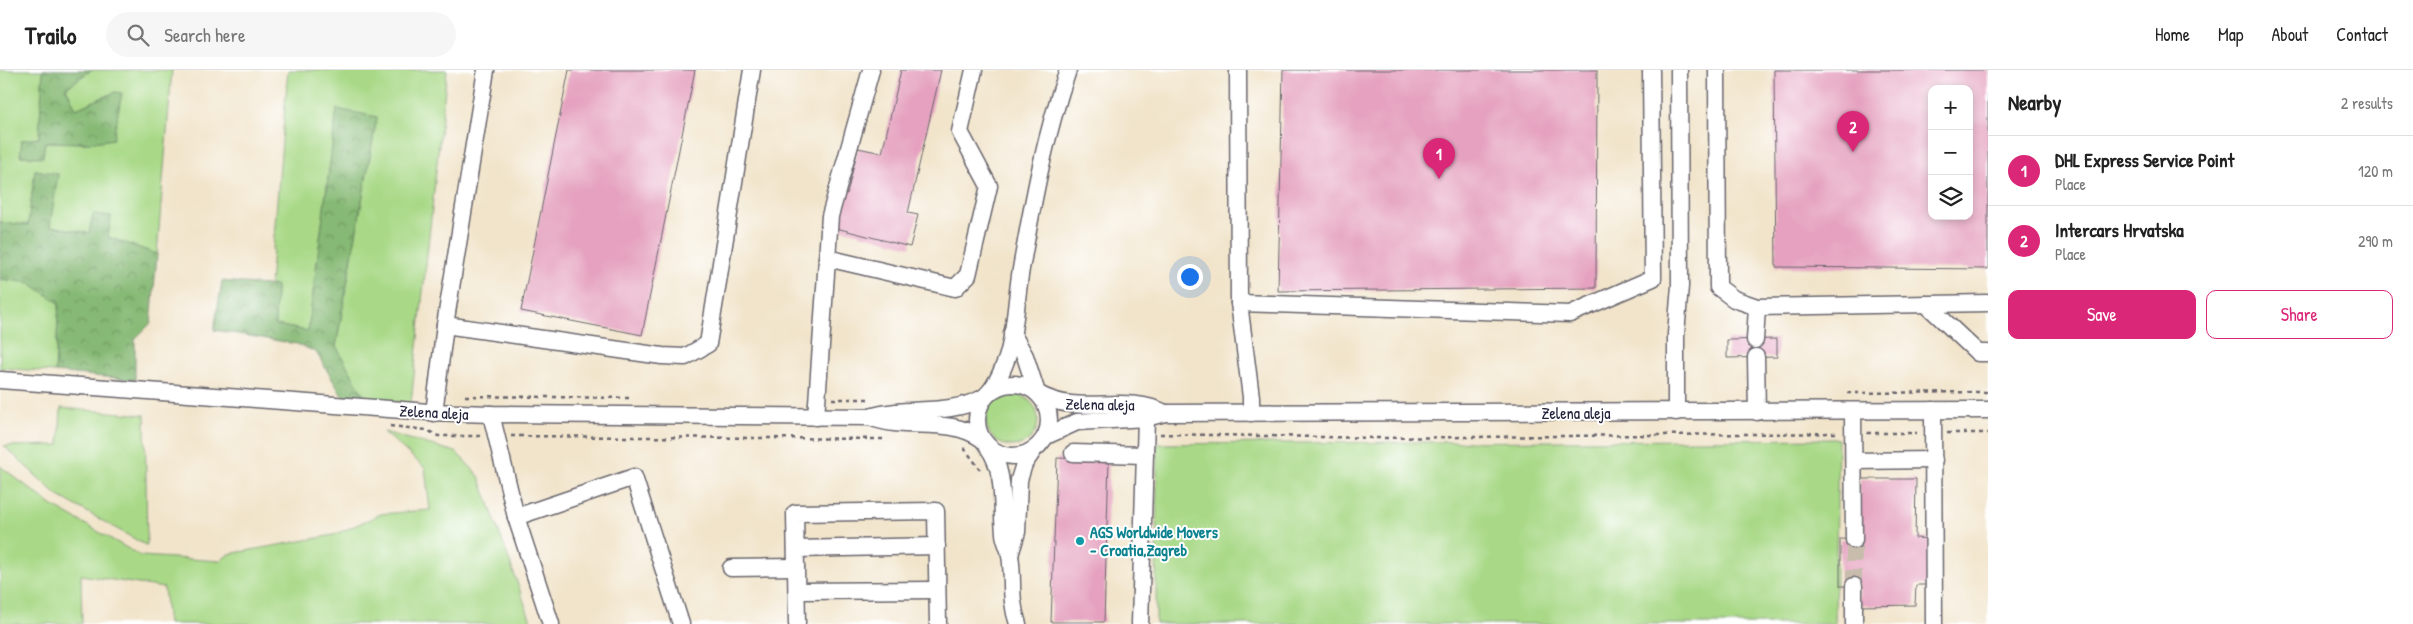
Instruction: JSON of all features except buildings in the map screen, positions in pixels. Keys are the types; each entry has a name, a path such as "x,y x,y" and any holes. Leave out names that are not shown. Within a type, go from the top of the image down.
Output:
{"street":[{"path":"431,412 436,396 445,325 486,70"},
{"path":"445,325 662,356 685,357 708,344 752,70"},
{"path":"816,417 830,216 871,70"},
{"path":"827,258 955,288 968,274 989,186 960,132 974,70"},
{"path":"987,394 1004,366 1012,333 1036,187 1056,104 1068,70"},
{"path":"1238,70 1239,303 1251,397 1251,413"},
{"path":"1239,303 1570,314 1653,278 1651,70"},
{"path":"1676,412 1676,334 1680,286 1679,70"},
{"path":"1717,70 1718,287 1734,299 1757,307 1988,302"},
{"path":"1926,304 1978,354 1988,354"},
{"path":"1756,340 1757,307"},
{"path":"1012,333 1025,356 1037,393"},
{"path":"1756,357 1757,412"},
{"name":"Zelena aleja","path":"0,380 431,412 491,414 870,417 888,411 949,408 964,405 994,389 1012,384 1021,385 1064,405 1149,405 1165,413 1988,410"},
{"name":"Zelena aleja","path":"1037,393 1043,400 1049,416 1046,436"},
{"name":"Zelena aleja","path":"987,394 981,402 976,421 985,443 997,462 1002,481 1004,535 1010,556 1011,600 1018,624"},
{"path":"1853,410 1854,540"},
{"path":"1933,410 1934,624"},
{"name":"Zelena aleja","path":"1010,556 1017,532 1020,480 1024,464 1033,450 1046,436 1077,422 1146,426 1165,413"},
{"path":"491,414 516,517 552,624"},
{"name":"Zelena aleja","path":"870,417 884,423 949,426 965,429 1004,456 1024,455 1033,450"},
{"path":"1140,624 1146,426"},
{"path":"1073,453 1144,455"},
{"path":"1854,461 1934,460"},
{"path":"516,517 634,477 681,624"},
{"path":"797,624 796,513 936,511 938,624"},
{"path":"796,549 937,546"},
{"path":"731,568 796,567"},
{"path":"1854,586 1854,624"},
{"path":"797,591 938,590"}],"path":[{"path":"1844,393 1988,392"},
{"path":"436,396 633,398"},
{"path":"817,399 875,399"},
{"path":"426,430 431,412"},
{"path":"388,426 426,430 438,436 889,439"},
{"path":"1146,426 1377,438 1988,433"},
{"path":"961,445 973,457 988,482 1002,481"}],"green space":[{"path":"0,70 43,70 39,138 20,156 42,157 45,142 88,143 115,92 76,109 66,88 91,70 172,70 157,254 107,237 111,217 89,233 49,226 58,174 35,170 28,225 0,222"},
{"path":"43,70 91,70 66,88 76,109 115,92 122,93 113,139 88,143 45,142 43,157 20,156 22,140 39,138"},
{"path":"288,70 447,70 411,403 366,400 336,346 377,117 337,110 308,331 275,325 276,286 270,285"},
{"path":"337,109 377,117 336,346 366,400 344,399 316,352 297,344 214,330 222,281 276,286 275,325 308,331"},
{"path":"35,170 58,174 50,226 89,233 93,214 111,216 108,237 157,254 151,323 135,339 135,380 55,372 59,303 30,283 0,279 0,222 28,225"},
{"path":"0,279 30,282 59,303 55,372 0,368"},
{"path":"1007,394 1017,394 1026,398 1034,406 1038,420 1034,434 1026,442 1017,446 1007,446 998,442 990,434 986,425 986,415 990,406 998,398"},
{"path":"61,408 145,415 147,546 57,495 4,446 59,445"},
{"path":"384,432 456,452 479,476 532,624 168,624 164,588 81,575 82,624 0,624 0,466 53,506 141,556 220,561 229,554 334,535 381,514 430,510 425,468"},
{"path":"1838,439 1835,624 1156,624 1157,444"}],"tunnel":[{"path":"1854,540 1854,586"}],"place":[{"name":"Intercars Hrvatska","path":"1853,152"},
{"name":"DHL Express Service Point","path":"1439,179"},
{"name":"AGS Worldwide Movers - Croatia,Zagreb","path":"1080,541"}]}
